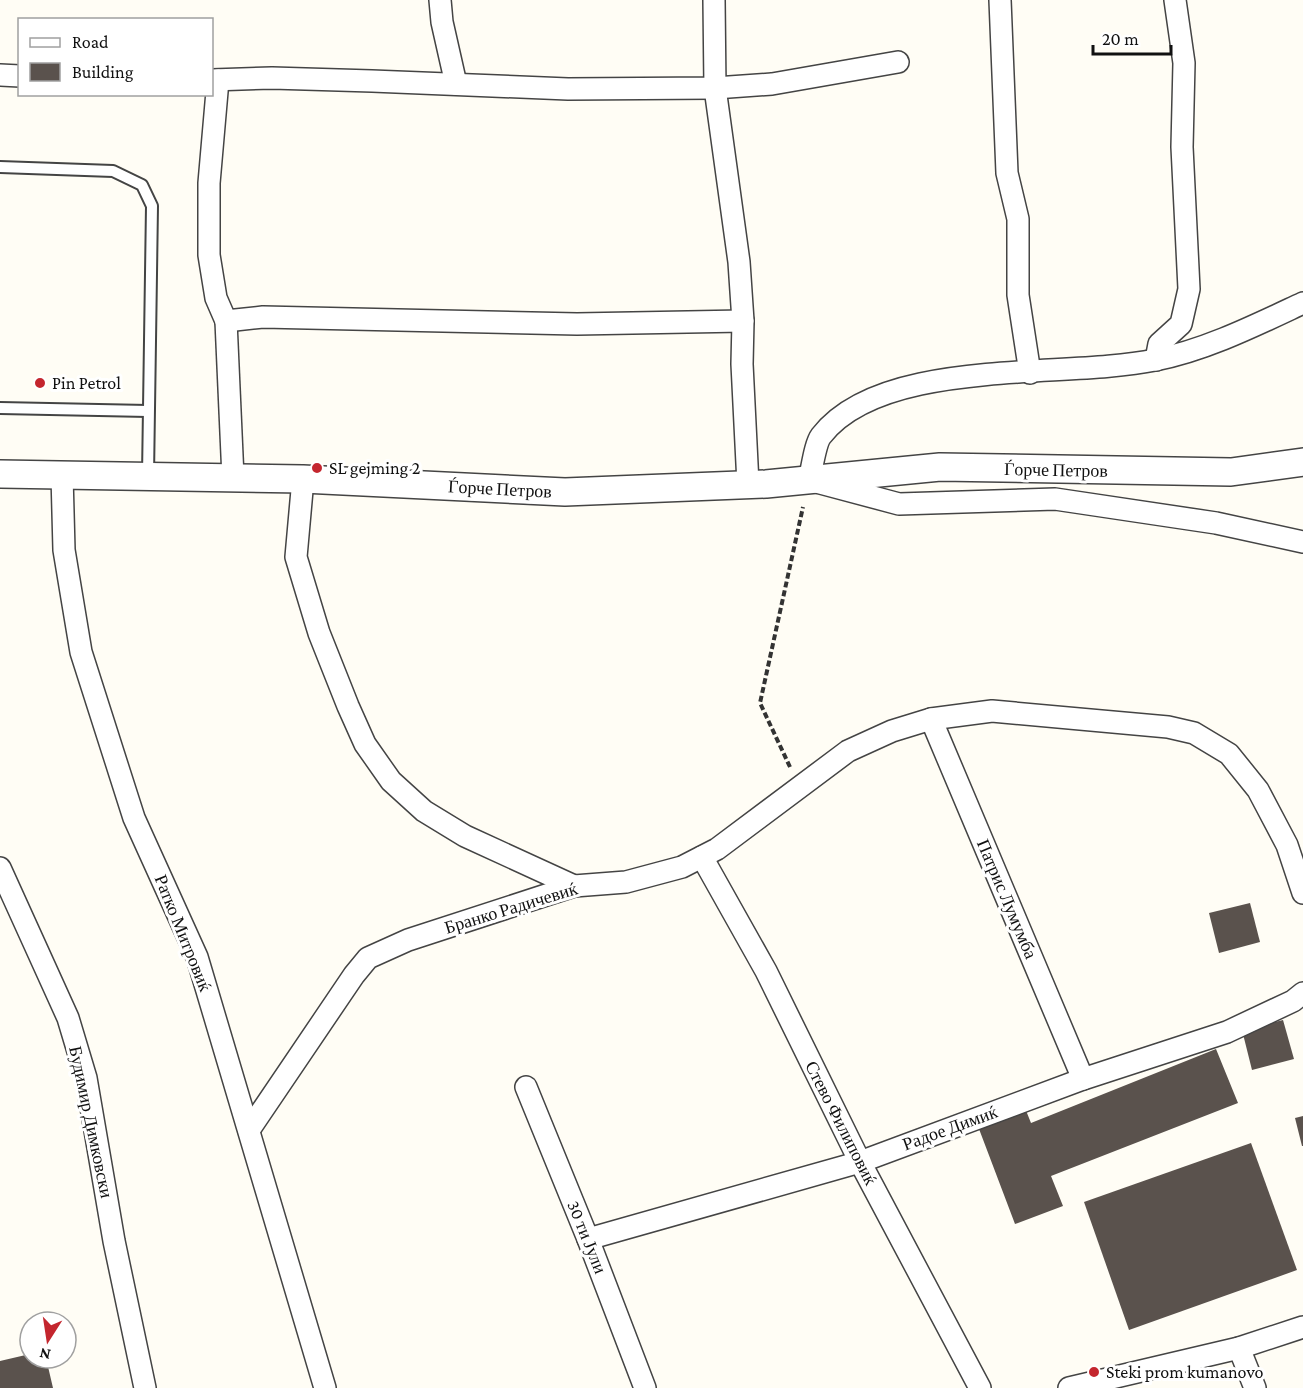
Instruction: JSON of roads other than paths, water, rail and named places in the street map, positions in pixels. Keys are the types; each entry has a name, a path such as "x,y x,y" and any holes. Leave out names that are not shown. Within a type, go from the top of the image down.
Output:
{"street":[{"path":"440,0 442,22 456,84"},
{"path":"714,0 715,88 739,262 748,484"},
{"path":"1000,0 1007,173 1018,219 1018,295 1030,373"},
{"path":"1156,360 1159,344 1181,324 1188,289 1182,147 1184,63 1175,0"},
{"path":"233,478 226,321 216,298 209,255 209,183 215,80 272,78 568,89 715,88 772,84 898,62"},
{"path":"0,75 18,76"},
{"path":"1303,303 1210,343 1156,360 1104,368 967,376 904,387 852,408 820,438 809,480 899,504 1055,499 1216,523 1303,542"},
{"path":"226,321 263,317 577,324 743,321"},
{"name":"Ѓорче Петров","path":"0,474 303,479 565,492 748,484 940,468 1231,472 1303,462"},
{"name":"Ратко Митровиќ","path":"62,475 64,550 81,652 134,818 197,957 325,1388"},
{"path":"303,479 296,556 319,633 365,744 391,781 424,811 465,836 574,886"},
{"name":"Бранко Радичевиќ","path":"249,1130 311,1037 368,958 408,940 574,886 626,882 682,867 717,849 848,751 892,731 931,719 992,711 1168,727 1194,733 1229,754 1258,790 1287,845 1303,893"},
{"name":"Патрис Лумумба","path":"931,719 1083,1079"},
{"name":"Стево Филиповиќ","path":"702,857 766,971 860,1162 980,1388"},
{"name":"Будимир Димковски","path":"0,868 68,1018 86,1078 114,1241 145,1388"},
{"name":"Радое Димиќ","path":"588,1239 860,1162 1083,1079 1227,1032 1293,1001 1303,993"},
{"name":"30 ти Јули","path":"526,1087 645,1388"},
{"path":"1069,1388 1239,1348 1303,1327"},
{"path":"1239,1348 1256,1388"}],"lane":[{"path":"0,167 113,171 142,185 152,206 148,476"},
{"path":"0,408 148,411"}],"place":[{"name":"Pin Petrol","path":"40,383"},
{"name":"SL gejming 2","path":"317,468"},
{"name":"Steki prom kumanovo","path":"1094,1372"}]}
